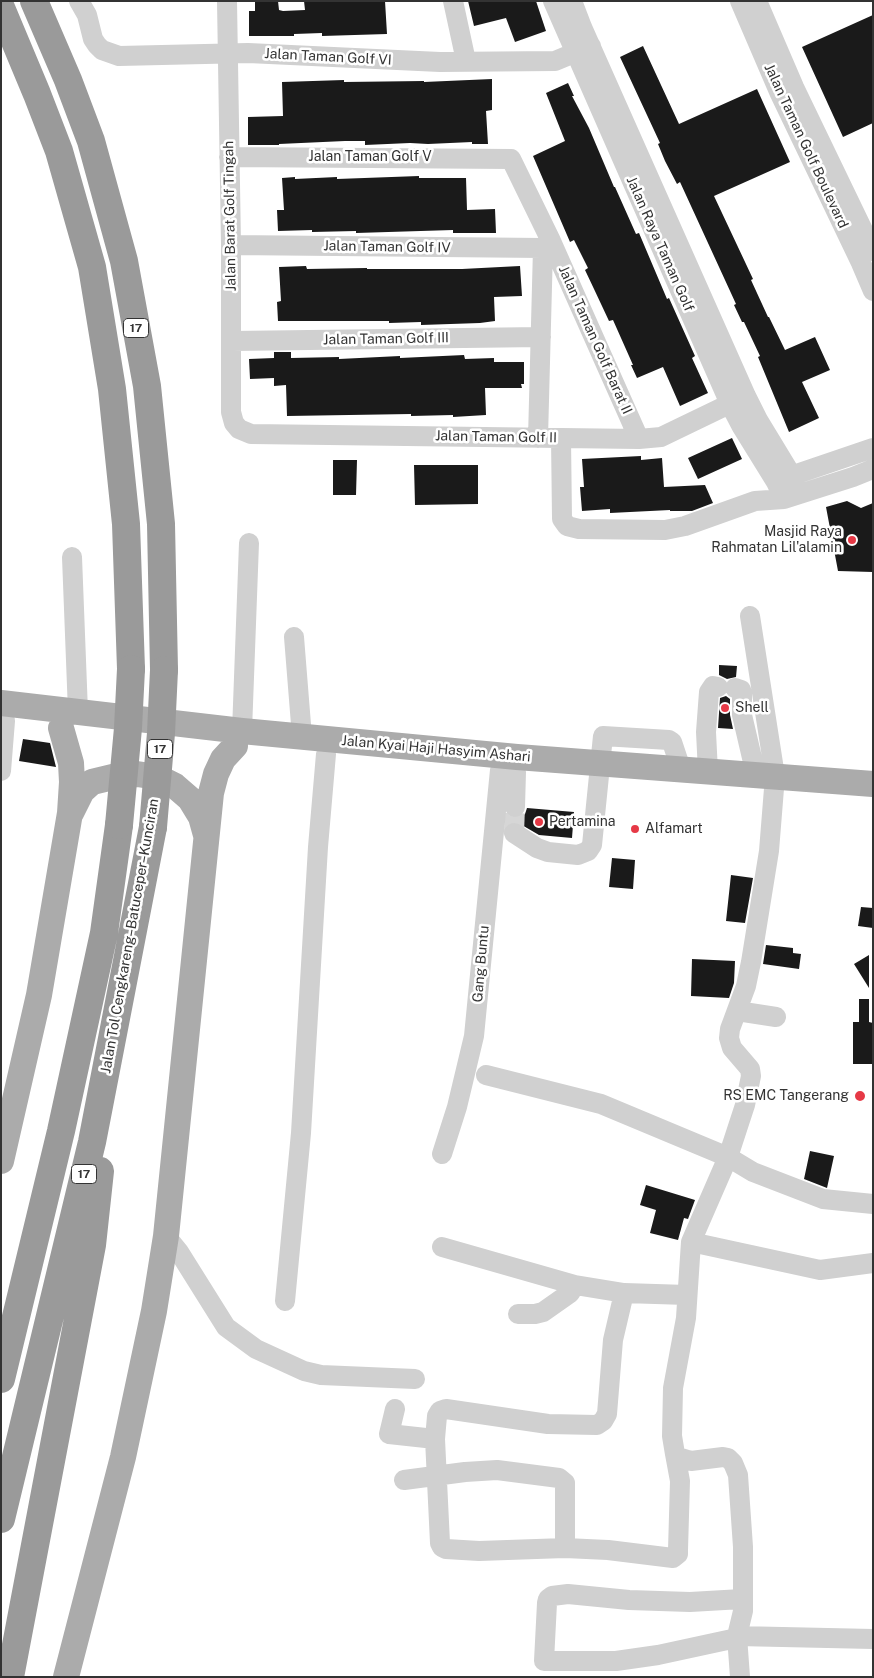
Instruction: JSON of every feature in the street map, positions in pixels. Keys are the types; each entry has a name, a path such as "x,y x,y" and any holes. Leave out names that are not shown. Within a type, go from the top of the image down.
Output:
{"highway":[{"name":"Jalan Tol Cengkareng–Batuceper–Kunciran","path":"1,1518 92,1142 116,1025 153,827 164,670 161,524 147,386 124,261 91,141 68,80 34,1"},
{"name":"Jalan Tol Cengkareng–Batuceper–Kunciran","path":"1,8 59,151 92,267 112,389 126,524 131,669 128,728 119,824 104,933 61,1131 1,1379"},
{"path":"1,1300 86,1014"},
{"path":"10,1677 92,1245 116,1025"}],"main road":[{"name":"Jalan Kyai Haji Hasyim Ashari","path":"3,715 70,720 238,738 326,754 601,771 873,784"},
{"path":"1,1161 38,995 70,813 72,782 70,720"},
{"name":"Jalan Kyai Haji Hasyim Ashari","path":"238,738 302,736 511,766"},
{"path":"66,1677 123,1457 154,1311 166,1236 211,793 216,774 223,759 238,738"},
{"name":"Jalan Kyai Haji Hasyim Ashari","path":"601,771 681,770 708,772 873,796"},
{"path":"70,813 82,791 92,782 117,776 137,774 157,777 175,786 190,800 201,817 206,836"}],"street":[{"name":"Jalan Barat Golf Tingah","path":"227,1 232,341 231,412 234,423 239,429"},
{"path":"453,1 466,61"},
{"name":"Jalan Raya Taman Golf","path":"553,1 583,50 738,400 742,427 787,488"},
{"name":"Jalan Raya Taman Golf","path":"572,1 583,50"},
{"name":"Jalan Taman Golf Boulevard","path":"740,1 780,94 873,291"},
{"name":"Jalan Taman Golf Boulevard","path":"757,1 794,87 873,251"},
{"name":"Jalan Taman Golf VI","path":"86,6 93,39 96,45 110,54 134,56 248,54 440,62 555,61 583,50"},
{"name":"Jalan Taman Golf V","path":"229,157 511,159"},
{"name":"Jalan Taman Golf Barat II","path":"511,159 547,245 639,439"},
{"name":"Jalan Taman Golf IV","path":"231,245 547,245"},
{"name":"Jalan Taman Golf Barat II","path":"538,438 541,337 547,245"},
{"name":"Jalan Taman Golf III","path":"232,341 541,337"},
{"name":"Jalan Taman Golf II","path":"239,429 251,434 639,439 661,437 738,400"},
{"path":"561,438 562,519 567,526 579,529 665,530 685,526 871,459"},
{"path":"238,738 249,543"},
{"path":"70,720 72,557"},
{"path":"624,1293 612,1340 607,1414 603,1421 592,1426 548,1424 446,1409 440,1411 437,1416 435,1439 440,1543 442,1547 446,1549 479,1551 565,1548 608,1550 670,1558 675,1556 678,1550 680,1481 672,1436 672,1388 686,1318 691,1242 728,1157 745,1104 751,1076 750,1069 732,1048 729,1038 746,986 768,851 769,780 750,616"},
{"path":"294,637 302,736"},
{"path":"708,772 706,732 709,692 712,686 727,687 741,690 742,715 769,780"},
{"path":"1,771 3,715"},
{"path":"286,1301 301,1133 318,847 326,754"},
{"path":"511,766 515,807"},
{"name":"Gang Buntu","path":"442,1154 457,1106 474,1036 511,766"},
{"path":"514,833 537,848 548,852 578,855 588,851 592,845 601,771"},
{"path":"737,1011 776,1017"},
{"path":"486,1075 601,1104 728,1157 753,1172 823,1199 873,1204"},
{"path":"166,1236 179,1252 226,1327 256,1348 304,1371 321,1375 415,1379"},
{"path":"691,1242 820,1270 873,1263"},
{"path":"442,1247 575,1285 624,1293 687,1294"},
{"path":"518,1314 543,1312 570,1293 575,1285"},
{"path":"395,1409 389,1434 435,1439"},
{"path":"674,1454 691,1461 728,1458 738,1474 743,1547 743,1611 738,1636 740,1677"},
{"path":"404,1480 497,1470 559,1478 566,1483 565,1548"},
{"path":"742,1599 690,1602 629,1600 568,1594 552,1596 548,1599 547,1603 544,1661 616,1661 658,1655 732,1639 738,1636 873,1639"}],"building":[{"path":"255,1 278,1 279,10 283,11 305,10 304,1 385,1 387,34 322,36 322,33 294,34 294,36 249,36 249,11 255,11"},
{"path":"468,1 536,1 546,31 515,42 506,18 474,26"},
{"path":"873,15 873,123 843,137 802,47"},
{"path":"643,46 679,124 757,89 790,162 714,196 753,279 751,280 768,317 785,350 815,337 830,370 802,382 819,418 789,432 758,357 760,356 734,305 736,304 680,182 677,184 665,161 658,144 660,143 620,57"},
{"path":"492,79 492,110 486,111 488,144 472,144 472,142 365,145 365,141 345,141 248,145 248,117 283,116 282,82 344,80 344,82 424,82"},
{"path":"568,83 574,96 572,96 589,128 636,234 639,233 667,299 669,298 695,356 692,358 708,393 680,406 663,367 637,378 613,320 609,321 585,270 588,268 574,240 570,242 533,156 565,141 546,93"},
{"path":"419,176 419,178 466,178 467,210 495,209 496,233 453,233 453,230 356,233 356,231 278,231 277,210 284,210 282,178 337,177 337,179"},
{"path":"306,266 307,269 462,269 520,266 522,296 494,297 495,321 480,323 421,325 421,322 389,323 389,321 278,321 277,302 281,301 279,267"},
{"path":"274,352 291,352 291,358 339,357 339,359 400,356 400,358 464,355 465,359 494,358 494,362 524,362 524,384 521,384 522,388 485,388 486,415 453,417 453,415 411,416 411,414 287,416 286,385 274,386 274,378 250,379 249,359 274,358"},
{"path":"732,438 742,459 698,479 688,458"},
{"path":"641,456 641,460 662,458 664,487 705,485 713,503 692,511 670,510 610,513 610,509 582,511 580,487 584,487 582,459"},
{"path":"333,460 357,460 356,495 333,495"},
{"path":"414,465 478,465 478,504 415,505"},
{"name":"Masjid Raya Rahmatan Lil'alamin","path":"847,501 861,508 873,503 873,572 838,571 826,507"},
{"path":"719,665 737,666 736,677 727,679 719,675"},
{"path":"726,696 730,699 730,715 733,729 718,728 720,698"},
{"path":"23,739 50,743 56,767 19,761"},
{"name":"Pertamina","path":"527,808 574,812 572,838 539,835 515,821 507,824 507,816 514,819 520,818 525,814"},
{"path":"612,858 635,860 633,889 609,887"},
{"path":"731,875 753,878 745,923 726,921"},
{"path":"861,907 873,908 873,928 858,926"},
{"path":"766,945 793,948 793,953 801,954 799,969 763,964"},
{"path":"869,955 869,988 854,964"},
{"path":"692,959 735,961 734,983 729,998 691,996"},
{"path":"859,999 869,999 869,1022 873,1023 873,1064 853,1064 853,1022 859,1022"},
{"path":"810,1151 834,1156 827,1188 804,1179"},
{"path":"646,1185 695,1200 688,1219 684,1218 678,1240 650,1233 656,1210 640,1205"}],"tunnel":[{"path":"514,833 515,807"}],"place":[{"name":"Masjid Raya Rahmatan Lil'alamin","path":"852,540"},
{"name":"Shell","path":"725,708"},
{"name":"Pertamina","path":"539,822"},
{"name":"Alfamart","path":"635,829"},
{"name":"RS EMC Tangerang","path":"860,1096"}]}
